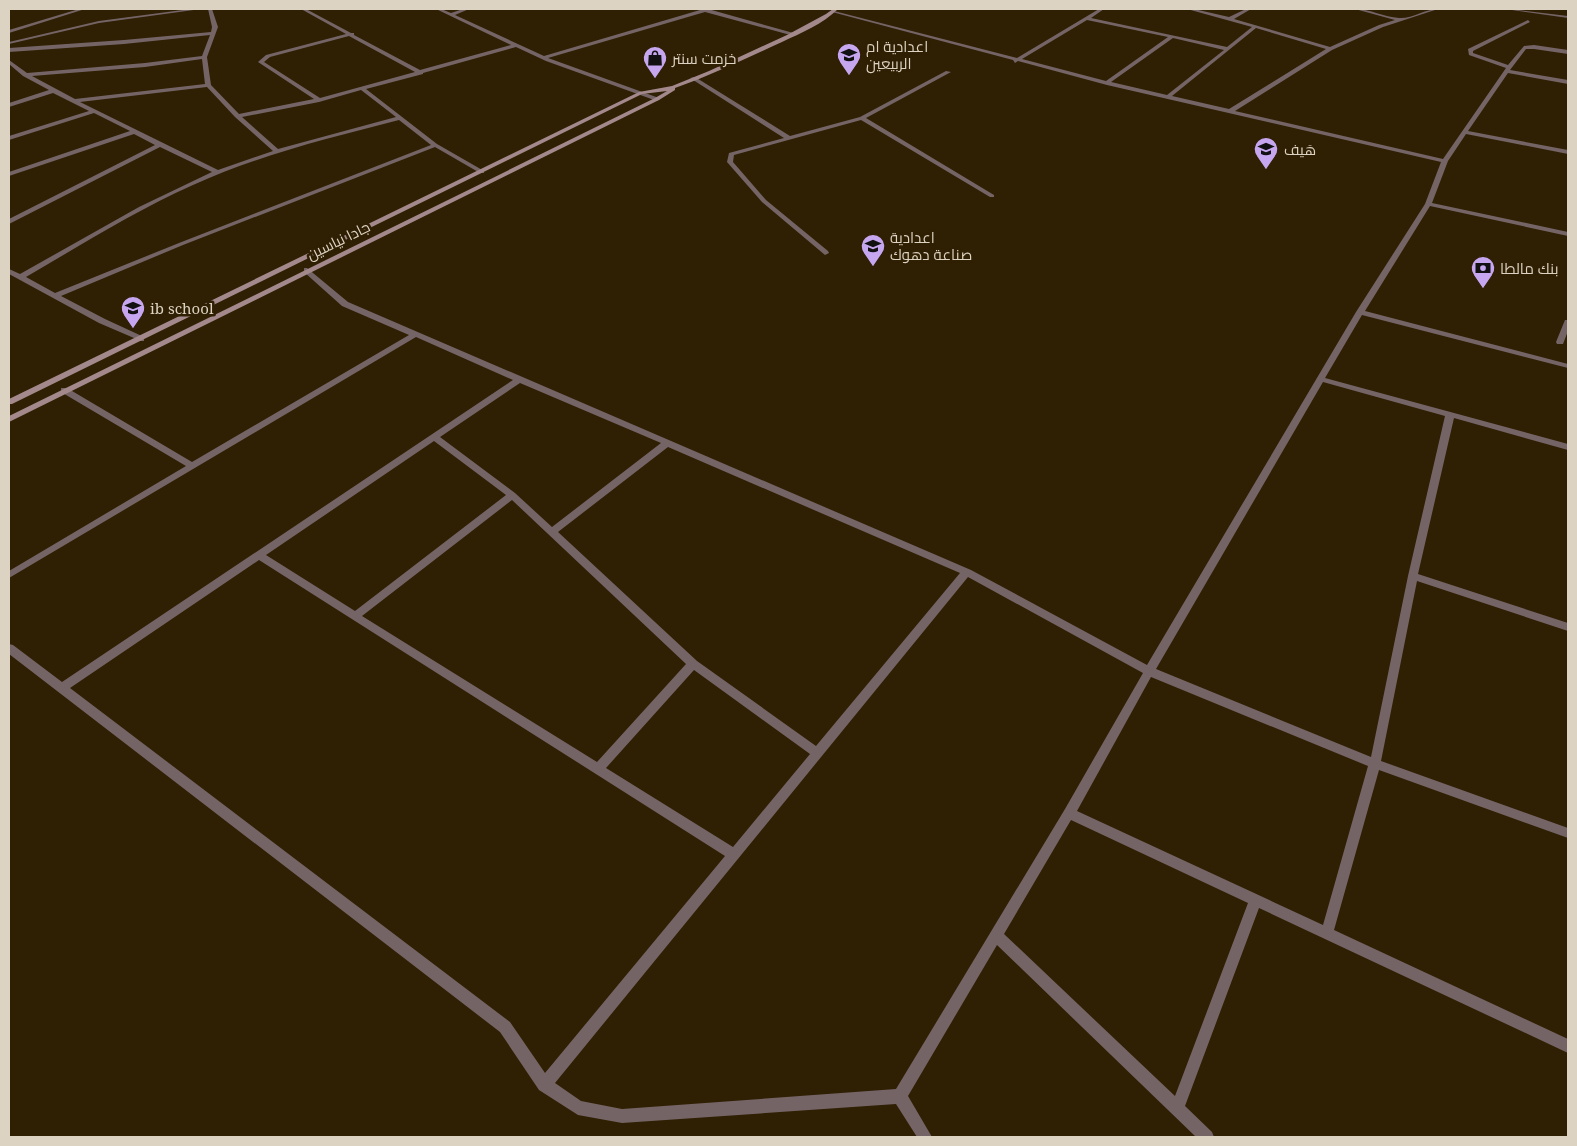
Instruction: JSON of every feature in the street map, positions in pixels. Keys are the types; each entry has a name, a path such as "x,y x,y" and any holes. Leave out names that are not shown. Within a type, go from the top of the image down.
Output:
{"street":[{"path":"9,32 83,9"},
{"path":"9,43 99,22 199,9"},
{"path":"210,9 215,27 204,57 208,85 238,116 278,152"},
{"path":"303,9 421,72"},
{"path":"438,9 543,58 657,99"},
{"path":"452,15 467,9"},
{"path":"700,9 794,34"},
{"path":"1015,61 1102,9"},
{"path":"1189,9 1255,26 1330,49"},
{"path":"1230,19 1249,9"},
{"path":"1358,9 1400,20"},
{"path":"1230,111 1330,49 1400,20 1436,9"},
{"path":"1512,9 1568,16"},
{"path":"543,58 706,10"},
{"path":"678,86 794,34 835,10 1015,61 1445,161"},
{"path":"1086,18 1228,49"},
{"path":"1528,21 1470,50 1471,54 1507,69 1568,82"},
{"path":"1168,97 1255,26"},
{"path":"9,50 124,42 213,33"},
{"path":"319,100 261,62 268,56 352,34"},
{"path":"1107,83 1173,36"},
{"path":"238,116 363,89 517,46"},
{"path":"900,1096 1069,813 1149,671 1320,379 1428,204 1445,161 1507,69 1524,48 1534,47 1568,52"},
{"path":"24,75 145,65 204,57"},
{"path":"9,62 24,75 53,91 159,145 218,172"},
{"path":"825,253 764,201 730,162 731,154 862,118 948,72"},
{"path":"693,78 789,138"},
{"path":"73,101 208,85"},
{"name":"جادا نیاسین","path":"9,402 642,94 678,86"},
{"name":"جادا نیاسین","path":"9,419 307,270 657,99 678,86"},
{"path":"363,89 435,145 482,172"},
{"path":"9,105 53,91"},
{"path":"9,138 94,111"},
{"path":"21,277 124,218 218,172 278,152 399,118"},
{"path":"862,118 992,196"},
{"path":"9,174 134,132"},
{"path":"1465,132 1568,152"},
{"path":"9,222 159,145"},
{"path":"54,296 181,244 435,145"},
{"path":"1428,204 1568,234"},
{"path":"307,270 345,304 967,572 1149,671 1375,764 1568,833"},
{"path":"9,271 140,339"},
{"path":"1360,312 1568,366"},
{"path":"1560,342 1568,322"},
{"path":"9,575 416,334"},
{"path":"83,366 97,374"},
{"path":"62,688 520,379"},
{"path":"1320,379 1568,447"},
{"path":"64,390 192,466"},
{"path":"1327,933 1375,764 1413,576 1450,415"},
{"path":"434,437 512,495 693,664 818,754"},
{"path":"552,532 667,443"},
{"path":"355,616 512,495"},
{"path":"258,555 734,854"},
{"path":"544,1085 967,572"},
{"path":"1413,576 1568,627"},
{"path":"9,648 505,1027 544,1085 578,1108 622,1116 900,1096"},
{"path":"598,769 693,664"},
{"path":"1069,813 1568,1046"},
{"path":"1177,1109 1255,900"},
{"path":"996,935 1207,1137"},
{"path":"900,1096 925,1137"}],"place":[{"name":"اعدادية ام الربيعين","path":"849,76"},
{"name":"خزمت سنتر","path":"655,79"},
{"name":"هَيف","path":"1266,170"},
{"name":"اعدادية صناعة دهوك","path":"873,267"},
{"name":"بنك مالطا","path":"1483,289"},
{"name":"ib school","path":"133,329"}]}
